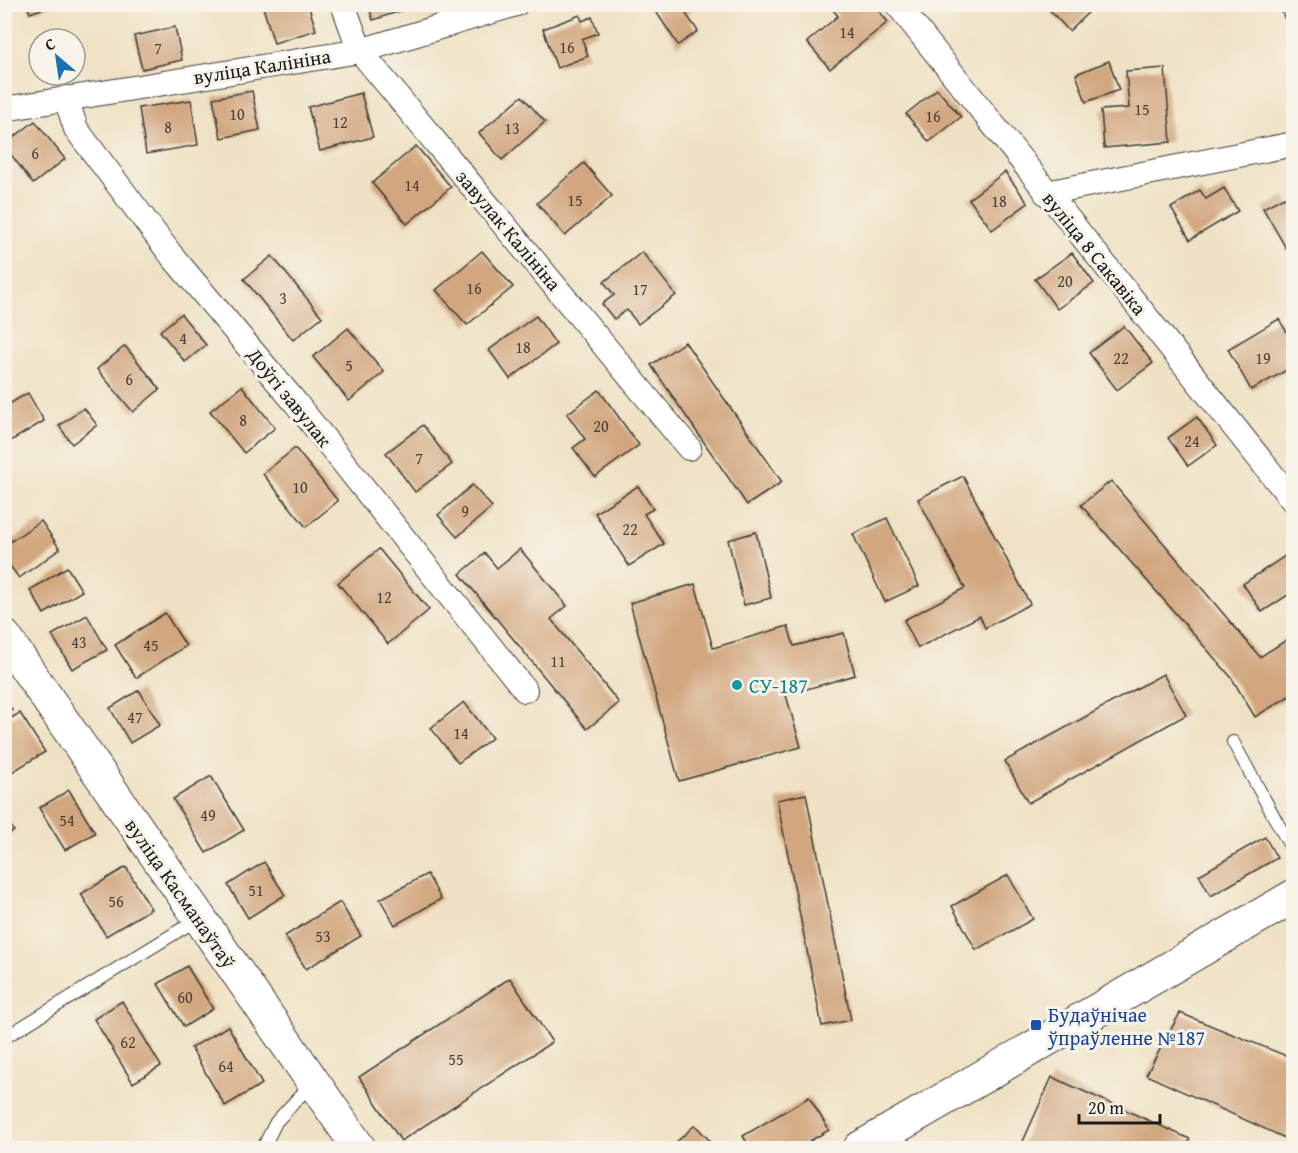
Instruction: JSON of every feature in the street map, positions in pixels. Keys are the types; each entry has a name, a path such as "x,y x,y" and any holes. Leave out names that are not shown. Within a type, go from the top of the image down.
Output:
{"street":[{"name":"завулак Калініна","path":"343,4 360,51 689,448"},
{"name":"вуліца Калініна","path":"4,109 360,51 516,4"},
{"name":"вуліца 8 Сакавіка","path":"897,4 1293,502"},
{"name":"Доўгі завулак","path":"66,98 76,129 172,256 295,402 525,690"},
{"path":"1046,193 1293,144"},
{"name":"вуліца Касманаўтаў","path":"4,636 359,1149"},
{"path":"860,1149 1293,896"}],"lane":[{"path":"1233,742 1293,853"},
{"path":"4,1038 199,918"},
{"path":"263,1149 276,1122 313,1083"}],"building":[{"path":"262,4 308,4 316,30 274,43"},
{"path":"368,4 419,4 419,5 373,20"},
{"path":"651,4 700,4 686,14 698,31 678,45"},
{"path":"1044,4 1097,4 1069,31"},
{"path":"1279,4 1294,4 1294,40 1293,40"},
{"path":"27,5 53,5 30,13"},
{"path":"829,5 874,5 888,22 830,69 807,42 838,16"},
{"path":"580,15 582,21 592,17 598,33 582,39 588,56 557,68 543,29"},
{"path":"175,27 182,60 142,69 134,36"},
{"path":"1109,61 1119,90 1086,102 1076,74"},
{"path":"1165,68 1171,142 1104,148 1101,110 1129,108 1126,71"},
{"path":"937,89 961,117 929,142 906,114"},
{"path":"252,91 260,130 221,138 213,98"},
{"path":"361,93 373,137 320,151 308,107"},
{"path":"522,96 545,122 502,160 479,133"},
{"path":"191,100 198,145 146,154 139,108"},
{"path":"35,121 65,159 33,184 4,145"},
{"path":"416,146 451,187 407,224 372,183"},
{"path":"584,163 612,196 565,236 537,203"},
{"path":"1005,172 1028,203 992,230 969,199"},
{"path":"1224,188 1238,211 1190,240 1171,208 1200,190 1206,199"},
{"path":"1284,197 1290,206 1294,204 1294,262 1263,208"},
{"path":"482,251 513,287 467,325 436,290"},
{"path":"642,252 676,295 638,324 627,310 614,319 602,304 614,295 604,282"},
{"path":"1072,253 1094,283 1057,309 1035,279"},
{"path":"272,256 322,317 293,340 244,279"},
{"path":"181,314 206,345 185,362 160,331"},
{"path":"536,316 556,344 510,379 489,350"},
{"path":"1279,319 1294,345 1294,366 1251,390 1228,349"},
{"path":"1124,326 1153,363 1117,390 1089,353"},
{"path":"348,328 384,372 349,401 313,357"},
{"path":"685,342 782,482 747,505 651,365"},
{"path":"125,346 160,389 133,412 97,369"},
{"path":"242,386 275,428 244,453 210,411"},
{"path":"599,390 639,445 595,477 573,448 585,439 567,414"},
{"path":"28,393 44,421 4,445 4,407"},
{"path":"84,408 97,425 72,444 59,426"},
{"path":"1197,417 1217,445 1188,466 1168,438"},
{"path":"423,425 452,464 415,492 386,453"},
{"path":"295,448 338,501 306,527 263,474"},
{"path":"963,476 1030,604 985,628 980,616 918,648 904,620 965,588 918,499"},
{"path":"1111,481 1260,657 1294,635 1294,693 1255,717 1231,677 1081,505"},
{"path":"472,485 492,507 457,537 438,515"},
{"path":"638,486 653,509 644,514 664,544 629,566 595,513"},
{"path":"887,518 919,586 885,602 853,534"},
{"path":"41,521 60,549 19,578 4,558 4,546"},
{"path":"756,532 771,598 744,605 728,540"},
{"path":"379,549 429,610 388,644 338,583"},
{"path":"520,549 567,606 551,619 619,703 587,729 460,574 485,553 497,568"},
{"path":"1294,550 1294,591 1262,612 1243,584"},
{"path":"67,567 82,591 44,614 30,590"},
{"name":"СУ-187","path":"695,584 713,648 788,626 794,646 844,633 855,675 786,695 801,747 679,781 630,603"},
{"path":"165,613 186,646 136,678 115,645"},
{"path":"87,615 107,650 72,669 52,635"},
{"path":"1163,674 1186,715 1028,803 1005,761"},
{"path":"139,690 160,725 130,743 110,708"},
{"path":"4,698 12,710 4,715"},
{"path":"464,702 492,738 458,763 431,728"},
{"path":"20,713 45,752 7,775 4,771 4,722"},
{"path":"211,776 244,830 206,853 173,799"},
{"path":"69,790 95,833 65,850 39,808"},
{"path":"806,794 851,1020 822,1026 777,800"},
{"path":"4,816 14,831 4,837"},
{"path":"1265,837 1277,858 1211,896 1199,875"},
{"path":"264,862 285,895 248,918 228,885"},
{"path":"126,867 151,909 106,936 81,894"},
{"path":"427,874 441,899 395,925 380,899"},
{"path":"1008,875 1033,919 976,950 952,906"},
{"path":"340,902 361,936 306,969 285,936"},
{"path":"187,966 213,1009 184,1027 158,984"},
{"path":"510,978 552,1042 401,1141 359,1077"},
{"path":"122,1001 161,1066 133,1083 94,1019"},
{"path":"1180,1013 1294,1059 1294,1142 1146,1075"},
{"path":"228,1026 262,1084 225,1106 191,1048"},
{"path":"1052,1077 1190,1139 1185,1148 1020,1148"},
{"path":"809,1097 829,1130 798,1148 750,1148 743,1136"},
{"path":"695,1125 710,1141 701,1148 670,1148"}],"place":[{"name":"СУ-187","path":"737,685"},
{"name":"Будаўнічае ўпраўленне №187","path":"1036,1025"}]}
